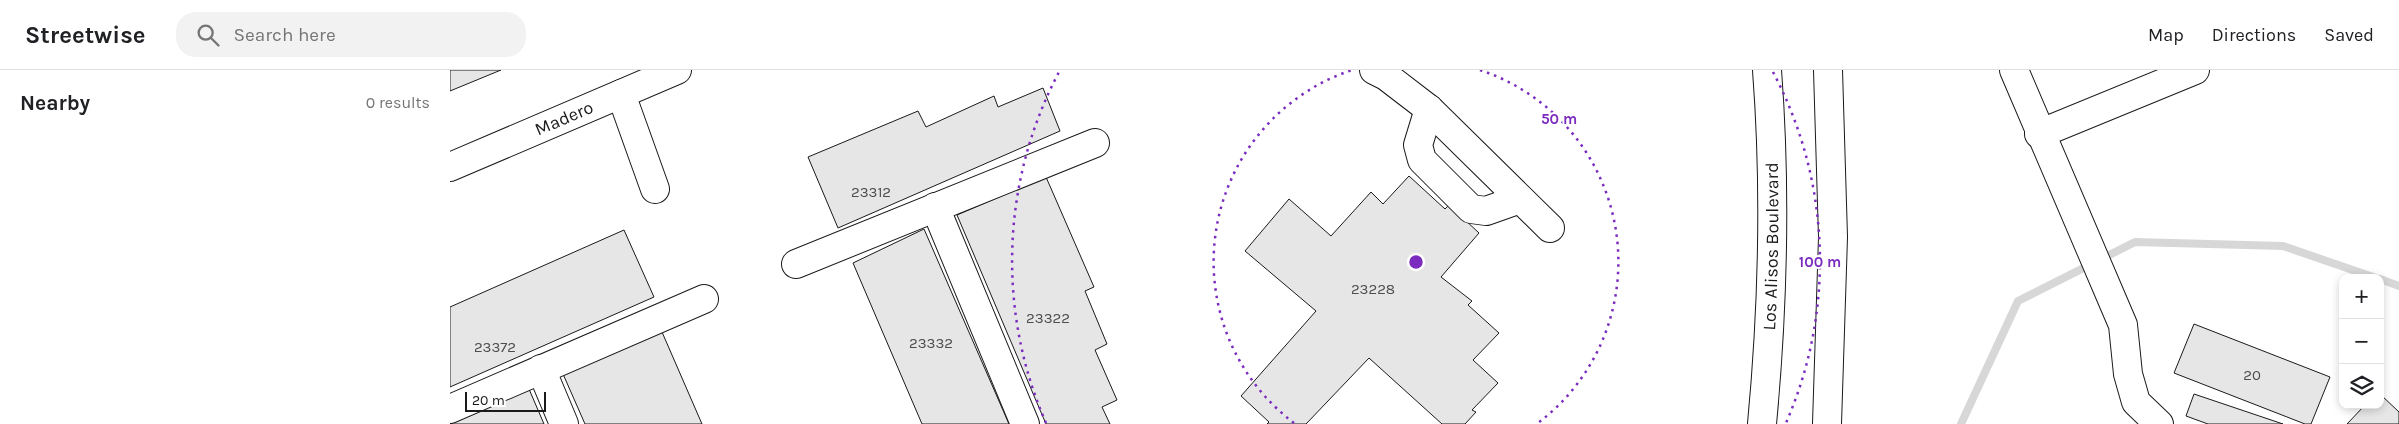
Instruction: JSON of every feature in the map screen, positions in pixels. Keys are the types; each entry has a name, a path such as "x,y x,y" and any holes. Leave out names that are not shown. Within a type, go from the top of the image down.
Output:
{"main road":[{"name":"Madero","path":"450,167 677,70"},
{"path":"1374,70 1386,76 1429,109 1550,228"},
{"name":"Los Alisos Boulevard","path":"1762,424 1768,347 1772,249 1767,70"},
{"path":"1827,424 1834,237 1828,70"},
{"path":"2014,70 2123,325 2128,374 2136,402 2159,424"},
{"path":"2040,134 2196,70"},
{"path":"621,94 655,189"},
{"path":"1429,109 1418,145 1422,160 1471,209 1486,211 1520,199"},
{"path":"796,264 1094,143"},
{"path":"935,207 1025,424"},
{"path":"450,409 704,299"},
{"path":"541,369 564,424"}],"building":[{"path":"450,70 501,70 450,91"},
{"path":"1043,88 1060,131 838,228 808,157 918,111 926,127 994,96 998,107"},
{"path":"1409,176 1445,209 1449,205 1479,233 1441,277 1472,301 1468,305 1499,333 1473,360 1498,383 1472,410 1476,412 1465,424 1442,424 1369,358 1306,424 1267,424 1269,422 1241,396 1316,311 1245,251 1289,199 1331,236 1371,192 1383,204"},
{"path":"1046,177 1094,287 1085,291 1107,344 1095,350 1117,400 1102,407 1110,424 1046,424 957,215"},
{"path":"924,229 1009,424 922,424 853,263"},
{"path":"624,230 654,297 450,387 450,307"},
{"path":"2194,324 2330,377 2311,424 2305,424 2174,373"},
{"path":"662,332 702,424 585,424 563,374"},
{"path":"529,389 544,424 450,424"},
{"path":"2194,394 2283,424 2208,424 2186,416"},
{"path":"2384,398 2399,412 2399,424 2347,424 2361,409 2384,409"}],"waterway":[{"path":"1961,424 2018,301 2135,242 2283,246 2364,274"},
{"path":"2384,280 2399,286"}]}
